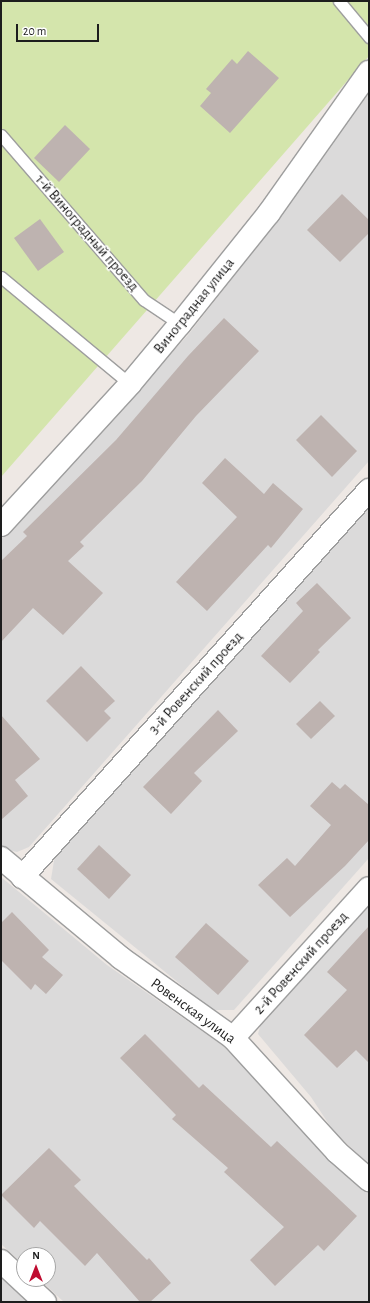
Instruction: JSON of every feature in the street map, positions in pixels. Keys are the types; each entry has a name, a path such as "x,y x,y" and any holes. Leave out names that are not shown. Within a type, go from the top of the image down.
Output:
{"street":[{"name":"Виноградная улица","path":"1,525 130,384 180,324 269,213 369,72"},
{"name":"3-й Ровенский проезд","path":"22,876 369,490"},
{"name":"Ровенская улица","path":"1,858 121,958 233,1038 337,1152 369,1180"},
{"name":"2-й Ровенский проезд","path":"233,1038 369,888"},
{"path":"1,1261 45,1302"}],"lane":[{"path":"339,1 369,37"},
{"name":"1-й Виноградный проезд","path":"1,135 144,300 180,324"},
{"path":"1,277 130,384"}],"shaded area":[{"path":"369,90 369,461 29,847 17,852 4,849 1,847 1,539 188,335 276,222"},
{"path":"369,507 369,858 234,1010 212,1010 51,879 55,855"},
{"path":"1,877 107,965 222,1045 369,1190 369,1302 64,1302 48,1287 56,1287 56,1247 16,1247 16,1258 1,1244"},
{"path":"369,901 369,1164 334,1132 311,1097 258,1034 262,1019"},
{"path":"1,1276 29,1302 1,1302"}],"green space":[{"path":"1,1 369,1 369,56 1,477"}],"building":[{"path":"248,51 279,78 230,133 200,106 211,93 206,89 232,59 237,64"},
{"path":"65,125 90,149 59,182 34,158"},
{"path":"342,194 369,220 369,233 340,262 307,230"},
{"path":"40,219 64,252 38,271 14,238"},
{"path":"224,318 259,351 196,416 142,481 80,542 84,546 68,561 103,593 63,635 33,608 1,642 1,561 27,536 23,532 116,440 188,356"},
{"path":"321,415 357,451 332,477 296,440"},
{"path":"225,458 264,494 273,483 303,509 271,548 268,545 207,611 176,582 237,517 202,483"},
{"path":"317,583 351,618 318,650 320,652 290,683 261,656 303,611 296,603"},
{"path":"81,666 115,701 104,711 111,718 87,742 46,701"},
{"path":"320,701 335,716 311,739 296,724"},
{"path":"218,710 238,731 194,773 202,781 171,814 143,787"},
{"path":"1,715 40,759 15,780 28,796 1,820"},
{"path":"332,782 340,789 345,784 369,805 369,840 345,866 290,917 258,885 287,858 295,866 331,825 310,806"},
{"path":"99,845 131,875 109,899 77,869"},
{"path":"12,912 49,950 42,957 63,975 46,994 35,984 31,990 1,960 1,923"},
{"path":"206,923 249,961 218,995 175,957"},
{"path":"369,926 369,1063 356,1050 337,1068 304,1035 347,990 327,972"},
{"path":"145,1034 199,1088 203,1084 271,1147 277,1141 357,1216 324,1251 318,1245 275,1286 250,1260 284,1227 224,1172 228,1168 172,1119 176,1115 120,1058"},
{"path":"49,1148 81,1180 74,1186 147,1260 149,1258 171,1283 150,1302 140,1302 97,1253 85,1266 40,1221 34,1228 1,1195"}]}
